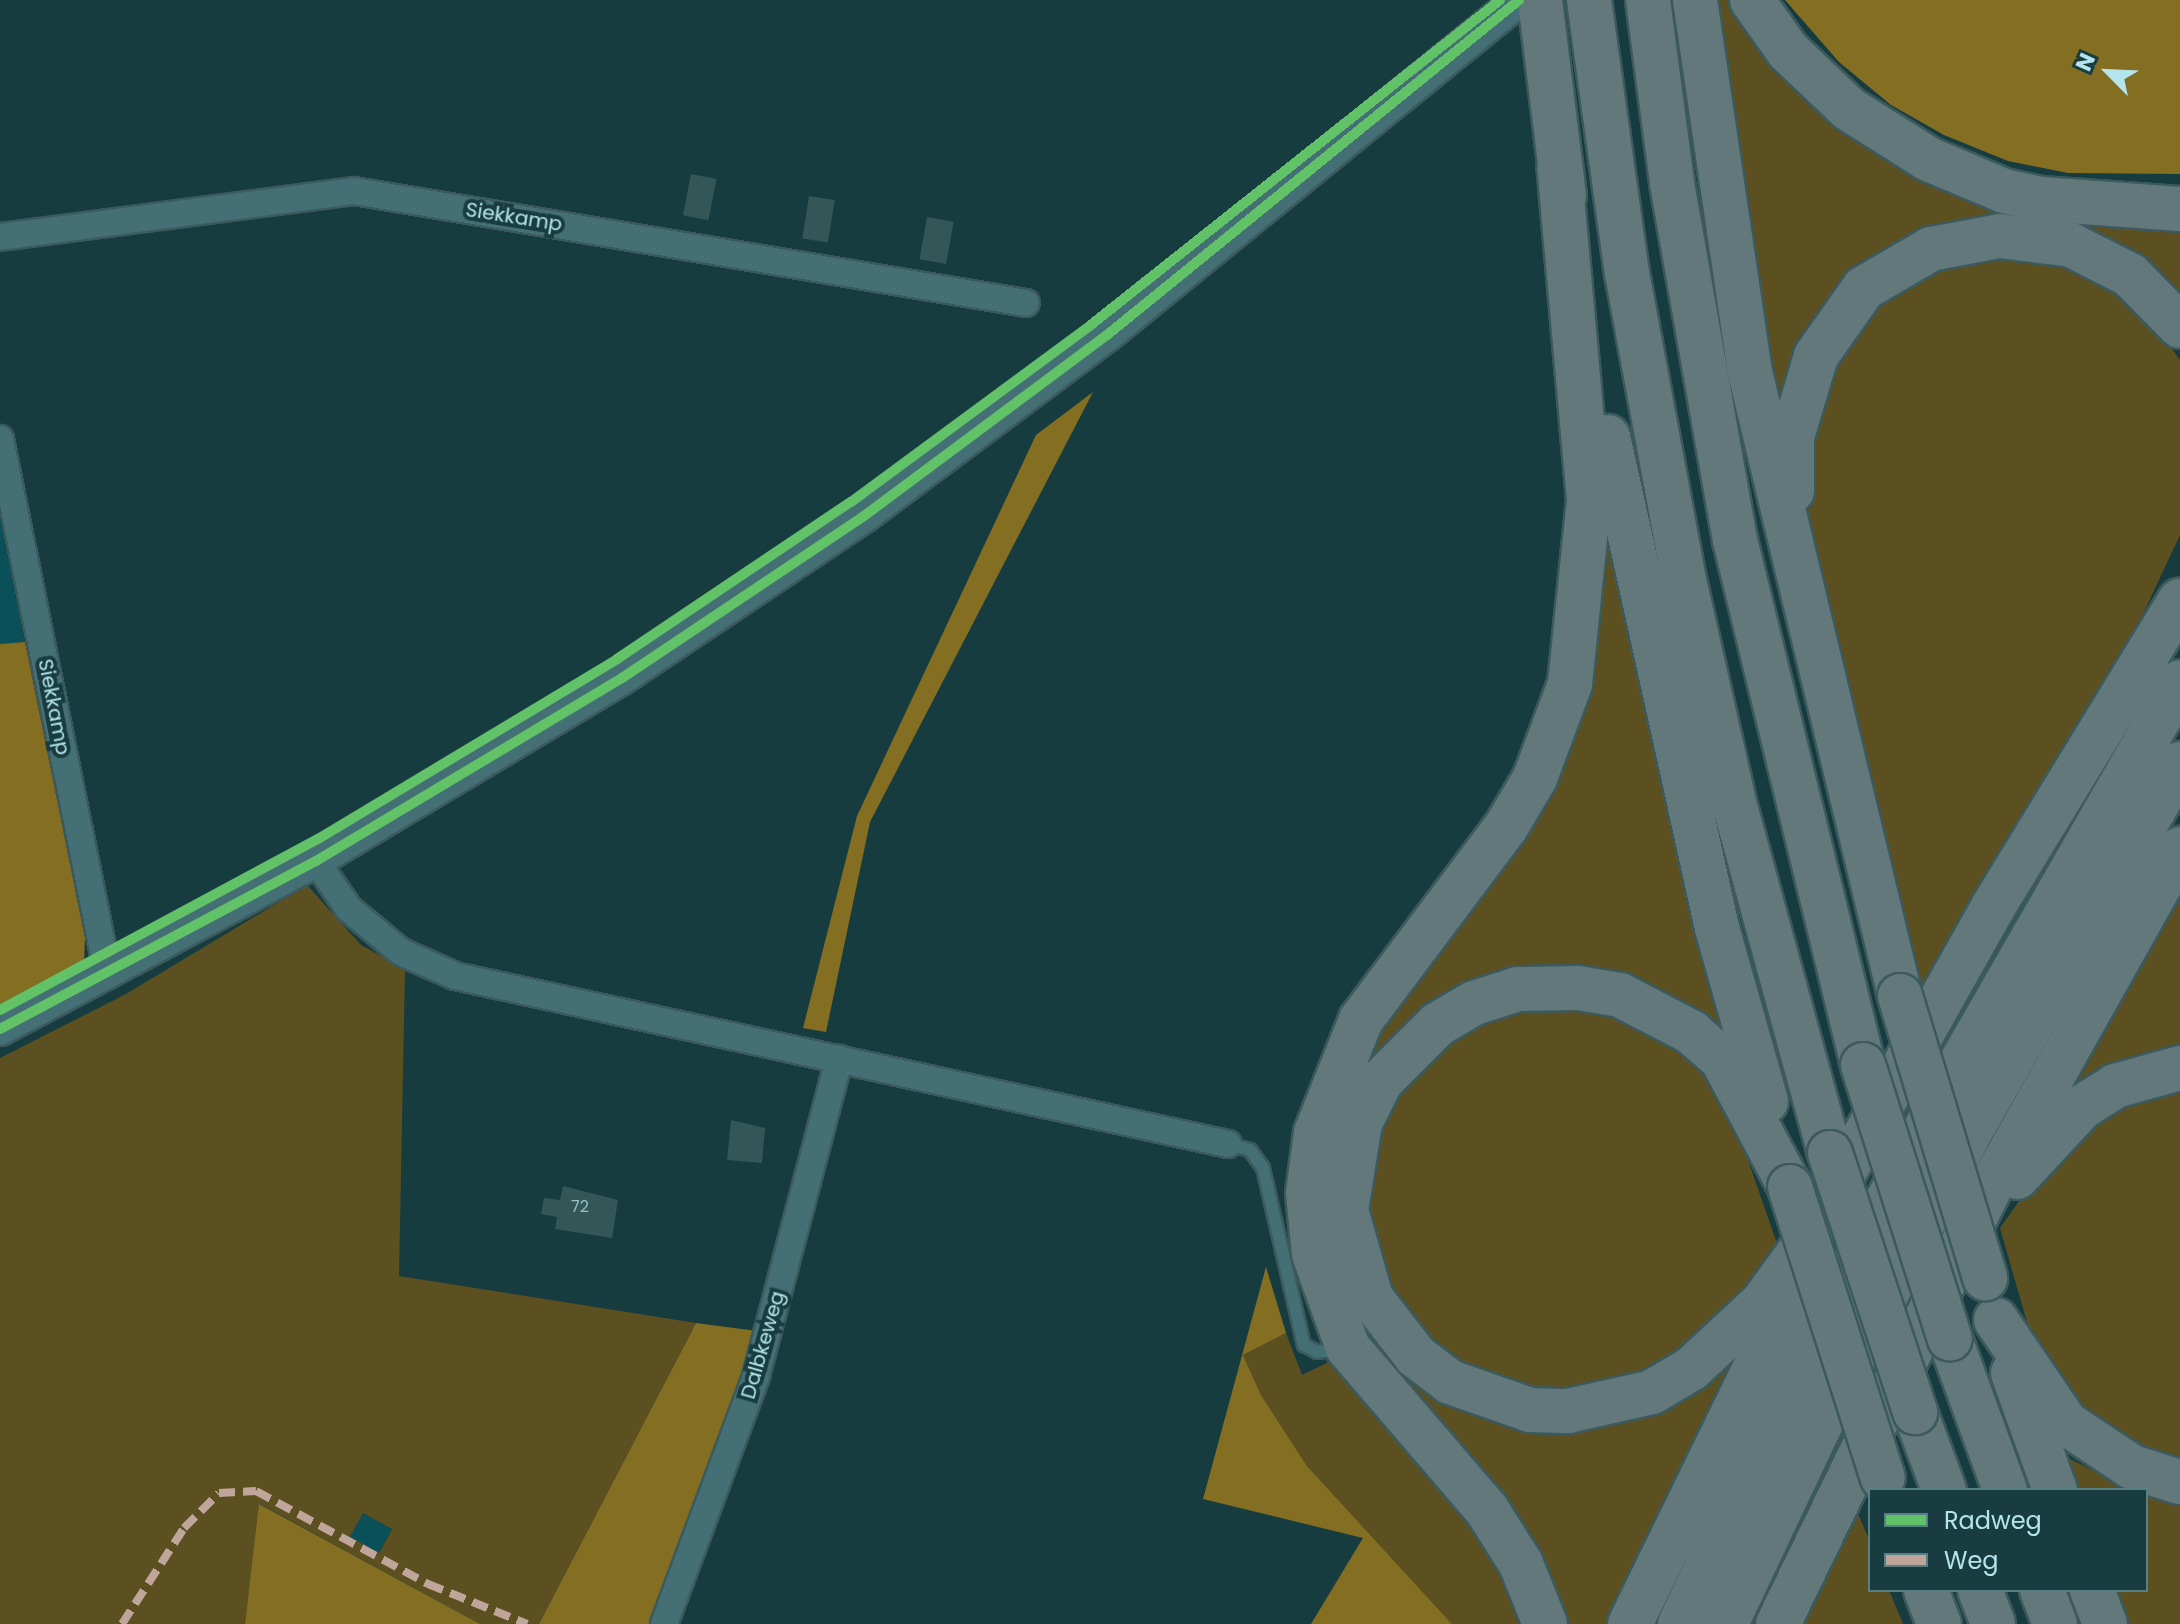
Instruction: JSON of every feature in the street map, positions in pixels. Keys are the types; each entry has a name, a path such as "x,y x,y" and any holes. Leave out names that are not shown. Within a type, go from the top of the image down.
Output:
{"highway":[{"path":"1540,0 1559,167 1564,273 1588,448 1588,545 1578,640 1562,708 1535,778 1474,874 1361,1020 1316,1133 1308,1193 1314,1254 1348,1348 1487,1510 1521,1564 1545,1624"},
{"path":"1648,0 1672,183 1735,540 1863,1065 1938,1328 2004,1488"},
{"path":"1695,0 1750,372 1794,566 1900,996 1996,1320 2054,1488"},
{"path":"1752,0 1788,51 1849,109 1928,159 1993,187 2041,199 2180,209"},
{"path":"1590,8 1627,273 1682,571 1744,839 1847,1147 1915,1412 1943,1488"},
{"path":"1559,167 1634,571 1717,928 1790,1187 1885,1484"},
{"path":"1794,566 1792,437 1803,389 1839,316 1892,268 1969,237 2036,238 2071,245 2130,275 2180,326"},
{"path":"2141,660 2180,584"},
{"path":"1630,1624 1847,1147 2141,660 2180,601"},
{"path":"1680,1624 1810,1347 1950,1082 2180,682"},
{"path":"1726,1624 1830,1404 1966,1139 2180,764"},
{"path":"1938,1328 2016,1140 2180,849"},
{"path":"1790,1187 1722,1059 1691,1032 1620,995 1578,988 1518,989 1474,1003 1438,1024 1381,1081 1360,1123 1346,1210 1354,1259 1371,1298 1416,1356 1450,1382 1492,1401 1568,1411 1652,1392 1728,1339 1800,1251 1847,1147"},
{"path":"1778,1624 1938,1328 2003,1195 2046,1141 2115,1086 2180,1068"},
{"path":"1996,1320 2066,1423 2132,1467 2180,1482"},
{"path":"1927,1592 1939,1624"},
{"path":"1981,1592 1993,1624"},
{"path":"2043,1592 2055,1624"},
{"path":"2093,1592 2105,1624"}],"street":[{"path":"0,1029 108,975 316,861 622,678 864,516 1107,335 1519,0"},
{"name":"Siekkamp","path":"0,237 354,191 1026,303"},
{"name":"Siekkamp","path":"0,439 108,975"},
{"path":"316,861 349,909 401,952 455,976 1228,1144"},
{"name":"Dalbkeweg","path":"664,1624 756,1376 839,1059"}],"lane":[{"path":"1228,1144 1250,1150 1263,1168 1304,1345 1317,1352 1348,1348"}],"shaded area":[{"path":"1713,0 1731,0 1859,136 2180,223 2180,298 2166,280 2098,239 2023,219 1944,223 1884,252 1780,418"},
{"path":"1785,0 2180,0 2180,174 2068,173 2008,161 1944,135 1891,105 1839,62"},
{"path":"1973,248 2096,271 2145,311 2180,360 2180,535 2142,616 1922,986 1830,642 1806,506 1821,385 1879,297"},
{"path":"1093,392 870,822 826,1032 803,1028 857,816 1036,435"},
{"path":"0,515 25,642 0,644"},
{"path":"1609,542 1727,1044 1518,974 1339,1120 1369,1048 1593,658"},
{"path":"25,642 85,938 84,962 0,1005 0,644"},
{"path":"307,885 361,945 405,969 399,1276 696,1323 539,1624 480,1624 260,1504 245,1624 0,1624 0,1058 126,994","holes":["363,1513 392,1529 379,1553 350,1537"]},
{"path":"2180,889 2180,1053 2061,1094"},
{"path":"1515,999 1609,1009 1685,1054 1728,1103 1780,1252 1724,1323 1624,1384 1568,1395 1520,1388 1459,1366 1422,1339 1388,1292 1362,1186 1394,1092 1425,1050"},
{"path":"2180,1082 2180,1464 2153,1457 2063,1394 2031,1336 2000,1228 2043,1168 2085,1126 2136,1097"},
{"path":"1334,1221 1382,1340 1550,1425 1752,1335 1613,1624 1569,1624 1541,1559 1343,1312"},
{"path":"1266,1267 1286,1333 1243,1355 1261,1395 1307,1466 1452,1624 1311,1624 1363,1538 1203,1499"},
{"path":"696,1323 757,1331 744,1387 659,1624 539,1624"},
{"path":"1286,1333 1302,1375 1339,1357 1488,1534 1528,1624 1452,1624 1307,1466 1261,1395 1243,1355"},
{"path":"2068,1458 2119,1483 2137,1488 2079,1488"},
{"path":"2148,1491 2180,1498 2180,1624 2128,1624 2116,1592 2148,1592"},
{"path":"259,1504 480,1624 245,1624"},
{"path":"1857,1511 1868,1537 1868,1592 1890,1592 1903,1624 1805,1624"},
{"path":"363,1513 392,1529 378,1553 349,1537"}],"building":[{"path":"691,174 717,179 709,220 683,215"},
{"path":"809,196 835,200 828,243 802,238"},
{"path":"927,217 954,222 946,264 920,259"},
{"path":"731,1120 765,1128 762,1163 727,1160"},
{"path":"563,1186 618,1200 612,1238 555,1229 557,1217 541,1214 544,1198 560,1200"}],"marked path":[{"path":"122,1624 184,1528 219,1493 256,1491 428,1584 527,1624"}],"cycle path":[{"path":"0,1010 318,839 617,659 851,502 1092,324 1500,0"},
{"path":"0,1029 316,861 622,678 864,516 1107,335 1519,0"}]}
